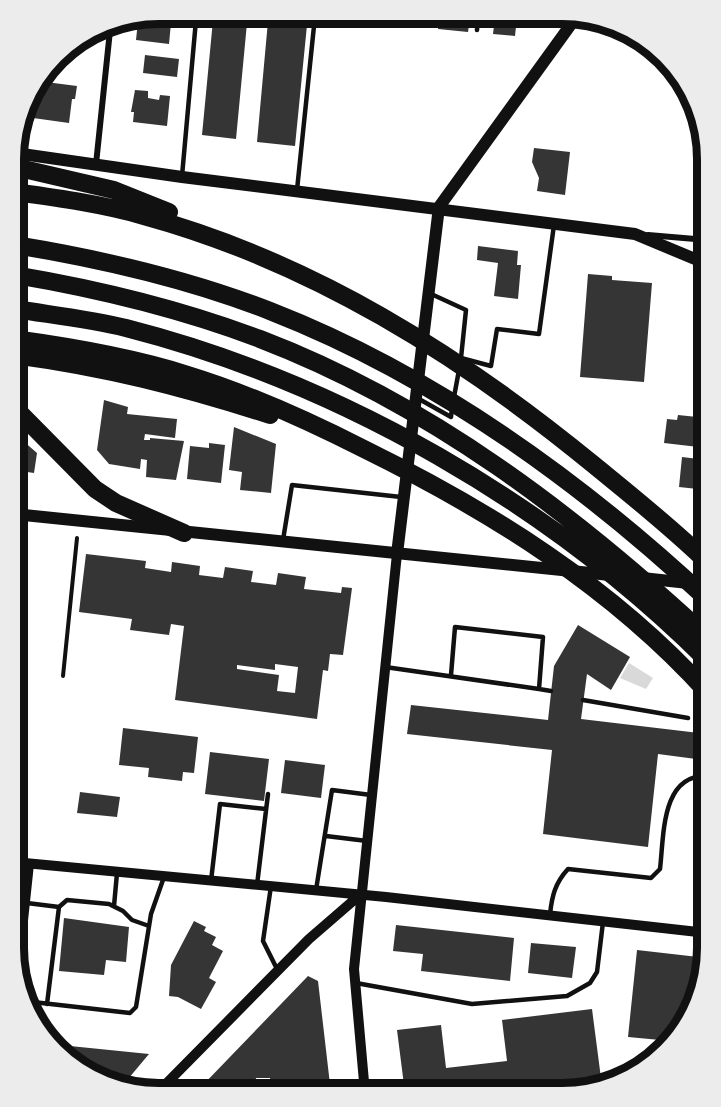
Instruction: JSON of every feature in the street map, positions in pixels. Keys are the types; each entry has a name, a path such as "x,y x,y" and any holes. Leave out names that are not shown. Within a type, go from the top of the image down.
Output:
{"highway":[{"path":"24,169 114,190 198,224 288,267 398,325 470,370 557,435 697,554"},
{"path":"24,193 98,205 145,216 288,267"},
{"path":"24,247 84,258 213,291 269,310 389,366 458,404 517,443 626,528 697,590"},
{"path":"24,276 162,307 261,339 327,367 452,435 513,476 587,532 697,628"},
{"path":"24,310 92,321 162,338 226,358 311,393 433,454 508,498 587,555 652,609 697,651"},
{"path":"24,341 119,357 186,374 279,408 395,464 470,504 540,549 622,613 697,683"},
{"path":"24,356 97,367 190,389 289,422 395,464"},
{"path":"24,417 95,489 116,503 184,533"}],"main road":[{"path":"397,554 439,207 571,24"},
{"path":"24,154 182,177 439,207 635,234 697,260"},
{"path":"24,515 697,584"}],"street":[{"path":"96,164 110,33"},
{"path":"635,234 697,239"},
{"path":"364,1083 355,982 361,894 397,554"},
{"path":"24,863 361,894 697,932"},
{"path":"24,931 31,864"},
{"path":"167,1083 279,970 361,894"}],"lane":[{"path":"182,177 195,24"},
{"path":"477,24 477,30"},
{"path":"297,192 314,26"},
{"path":"461,358 491,366 497,329 539,334 554,223"},
{"path":"415,398 451,417 461,358 466,310 428,292"},
{"path":"282,542 292,485 404,497"},
{"path":"451,675 455,627 543,637 539,689"},
{"path":"385,667 551,691"},
{"path":"583,700 688,718"},
{"path":"550,914 555,886 568,869 651,878 656,875 660,869 670,800 680,785 697,776"},
{"path":"316,890 332,790 372,795"},
{"path":"257,885 268,794"},
{"path":"211,880 220,804 266,808"},
{"path":"326,836 367,841"},
{"path":"114,906 117,872"},
{"path":"35,1002 130,1013 136,1007 149,926 164,876"},
{"path":"271,886 263,941 279,970"},
{"path":"47,1004 59,907 67,900 114,906 132,920 149,926"},
{"path":"27,903 59,907"},
{"path":"355,982 472,1004 567,996 590,983 597,972 603,922"}],"path":[{"path":"63,676 77,538"}],"shaded area":[{"path":"629,663 653,678 646,689 620,678"}],"building":[{"path":"171,24 169,44 136,40 137,26"},
{"path":"213,24 247,24 236,139 202,135"},
{"path":"268,24 307,25 295,146 257,142"},
{"path":"438,24 469,24 468,32 438,29"},
{"path":"494,24 516,24 515,36 493,34"},
{"path":"145,55 179,59 177,77 143,73"},
{"path":"48,82 77,86 75,99 72,99 69,123 33,118 34,107"},
{"path":"135,90 148,91 148,98 159,100 160,95 170,96 167,126 133,122 134,112 131,112"},
{"path":"534,148 570,152 565,195 537,191 539,178 532,162"},
{"path":"478,246 518,251 517,265 521,265 518,299 494,296 498,263 477,260"},
{"path":"588,274 612,276 612,280 652,283 644,382 580,377"},
{"path":"104,400 128,407 127,414 177,419 175,438 145,434 144,440 150,440 150,438 184,441 176,480 146,477 147,460 141,459 140,469 109,464 97,450"},
{"path":"678,415 697,417 697,447 664,443 667,419 677,420"},
{"path":"234,427 276,444 271,493 240,490 242,472 229,470"},
{"path":"24,442 37,453 34,473 24,472"},
{"path":"209,443 225,445 221,483 187,479 190,446 209,448"},
{"path":"682,457 697,459 697,489 679,487"},
{"path":"86,554 146,561 145,568 171,572 172,562 200,566 199,575 223,578 225,567 253,571 251,582 276,585 278,573 306,577 304,589 341,593 342,587 352,588 343,655 330,654 328,671 323,670 317,719 175,700 184,626 171,624 169,635 130,630 132,619 79,612","holes":["275,664 298,667 295,693 277,691 279,675 237,669 237,665 275,670"]},
{"path":"578,625 630,657 611,690 587,674 581,719 697,733 696,759 658,754 648,847 543,834 552,750 407,734 411,705 548,720 554,666"},
{"path":"123,728 198,737 194,773 183,772 182,781 148,777 149,768 119,765"},
{"path":"210,752 269,759 264,801 205,794"},
{"path":"285,760 325,765 321,798 281,793"},
{"path":"80,792 120,797 117,817 77,813"},
{"path":"64,918 129,927 126,962 106,960 104,975 59,971"},
{"path":"194,921 206,927 204,931 216,937 212,945 223,951 209,978 216,982 201,1009 178,997 169,996 171,965"},
{"path":"396,925 514,938 510,981 421,971 423,954 393,951"},
{"path":"531,943 576,947 572,978 528,973"},
{"path":"637,950 697,957 687,1000 679,1016 661,1040 628,1037"},
{"path":"308,976 318,981 330,1083 271,1083 270,1078 256,1078 255,1083 205,1083"},
{"path":"592,1009 601,1077 571,1083 404,1083 397,1030 441,1025 446,1068 507,1061 502,1020"},
{"path":"70,1046 149,1054 128,1079 107,1073 91,1065 70,1050"}]}
